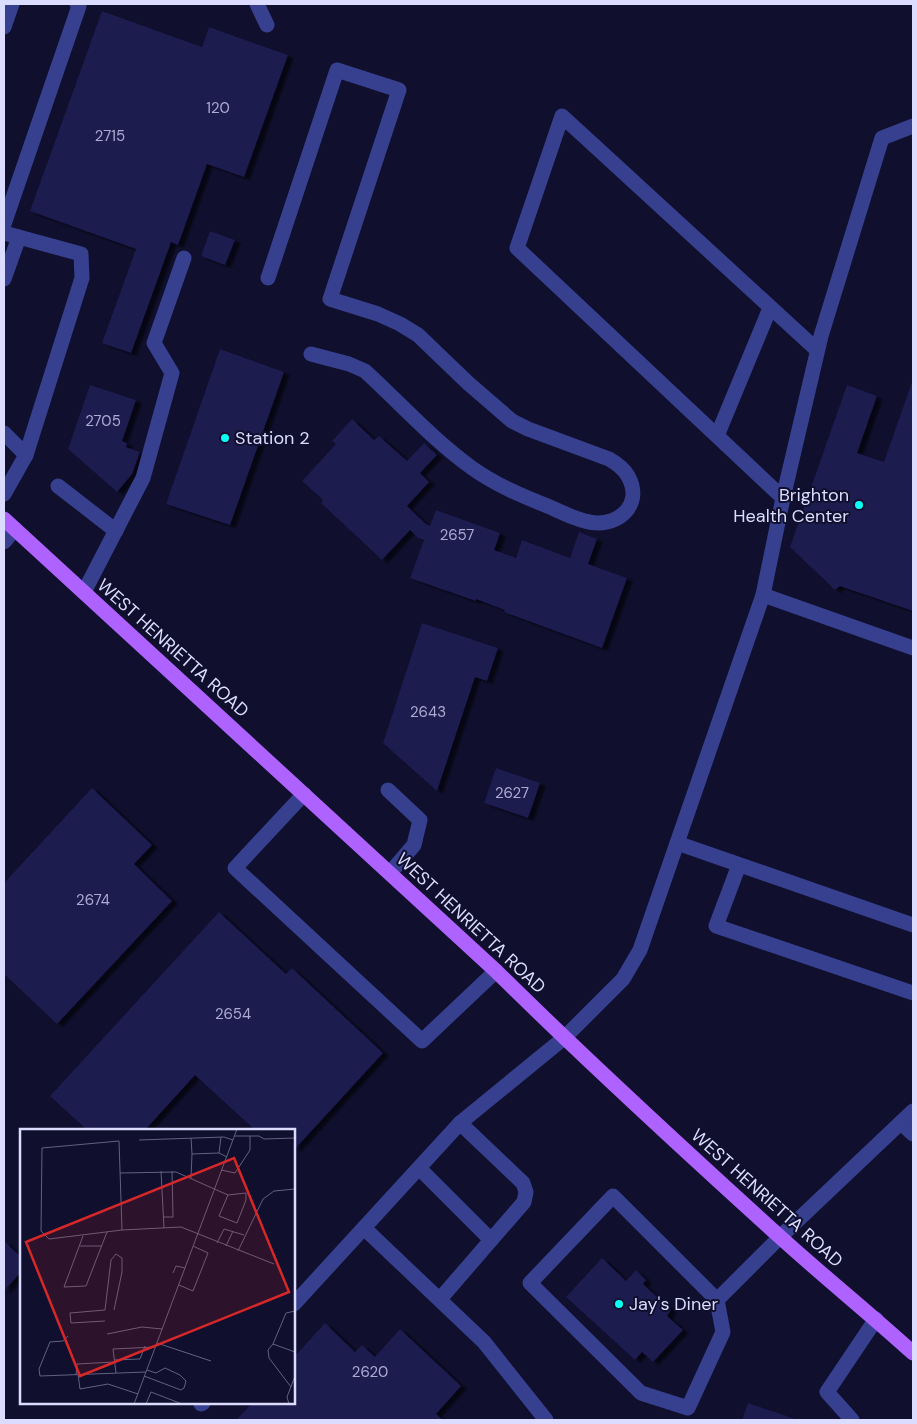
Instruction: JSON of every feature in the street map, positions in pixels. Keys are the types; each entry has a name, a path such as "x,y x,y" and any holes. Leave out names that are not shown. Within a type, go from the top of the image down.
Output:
{"main road":[{"name":"WEST HENRIETTA ROAD","path":"4,519 496,971 564,1038 780,1237 913,1353"}],"street":[{"path":"4,27 12,4"},
{"path":"4,224 79,6 78,4"},
{"path":"257,4 267,25"},
{"path":"268,278 337,70 399,90 330,299 378,314 418,335 468,383 512,421 528,429 609,458 628,475 633,490 632,500 624,515 612,521 599,524 584,521 494,483 470,467 444,445 365,371 349,364 311,354"},
{"path":"783,498 516,248 562,116 817,350"},
{"path":"295,1303 460,1123 564,1038 623,979 640,950 763,595 817,350 882,138 913,126"},
{"path":"4,233 81,254 82,278 26,455 4,494"},
{"path":"4,280 19,237"},
{"path":"84,592 143,478 172,373 154,342 184,258"},
{"path":"717,436 770,308"},
{"path":"4,433 26,455"},
{"path":"58,486 116,531"},
{"path":"4,542 15,530"},
{"path":"763,595 913,648"},
{"path":"388,790 420,820 414,845 390,873"},
{"path":"304,794 235,868 422,1041 496,971"},
{"path":"677,843 913,925"},
{"path":"739,865 716,926 913,993"},
{"path":"717,1300 780,1237 913,1111"},
{"path":"440,1299 524,1202 526,1192 523,1183 460,1123"},
{"path":"901,1123 913,1134"},
{"path":"419,1168 491,1240"},
{"path":"613,1196 717,1300 723,1332 688,1408 641,1393 530,1283 613,1196"},
{"path":"364,1228 484,1342 546,1420"},
{"path":"852,1420 827,1392 876,1319"}],"building":[{"path":"102,11 202,47 209,27 288,55 244,177 207,164 178,245 171,242 131,353 102,343 136,249 30,211"},
{"path":"210,231 235,240 225,265 201,256"},
{"name":"Station 2","path":"220,349 284,372 230,525 166,504"},
{"name":"Brighton Health Center","path":"913,379 913,611 840,586 835,590 790,547 847,385 877,396 857,453 884,462"},
{"path":"90,385 136,400 122,441 127,443 126,447 140,452 132,474 117,492 68,449"},
{"path":"352,419 374,440 379,436 407,461 424,443 437,455 420,473 429,482 407,506 430,526 436,510 500,533 494,550 516,558 522,540 570,558 579,532 597,539 588,564 627,578 602,648 504,612 505,610 476,599 476,601 410,578 424,540 418,538 410,530 382,560 321,503 323,500 302,481 336,444 332,441"},
{"path":"422,623 498,648 487,681 475,677 437,791 383,743"},
{"path":"496,768 540,783 528,818 484,803"},
{"path":"92,788 152,845 134,864 172,901 57,1024 4,974 4,883"},
{"path":"219,912 286,974 292,968 383,1053 295,1149 295,1129 254,1129 195,1075 146,1129 86,1129 50,1096"},
{"path":"4,1241 20,1256 20,1273 4,1291"},
{"name":"Jay's Diner","path":"602,1258 626,1281 636,1270 646,1280 643,1284 671,1310 667,1316 683,1330 653,1362 642,1352 635,1360 566,1297"},
{"path":"325,1323 355,1352 362,1345 375,1357 400,1329 461,1386 436,1414 443,1420 236,1420 251,1404 295,1404 295,1356"},
{"path":"748,1403 798,1420 742,1420"}],"place":[{"name":"Station 2","path":"225,438"},
{"name":"Brighton Health Center","path":"859,505"},
{"name":"Jay's Diner","path":"619,1304"}]}
